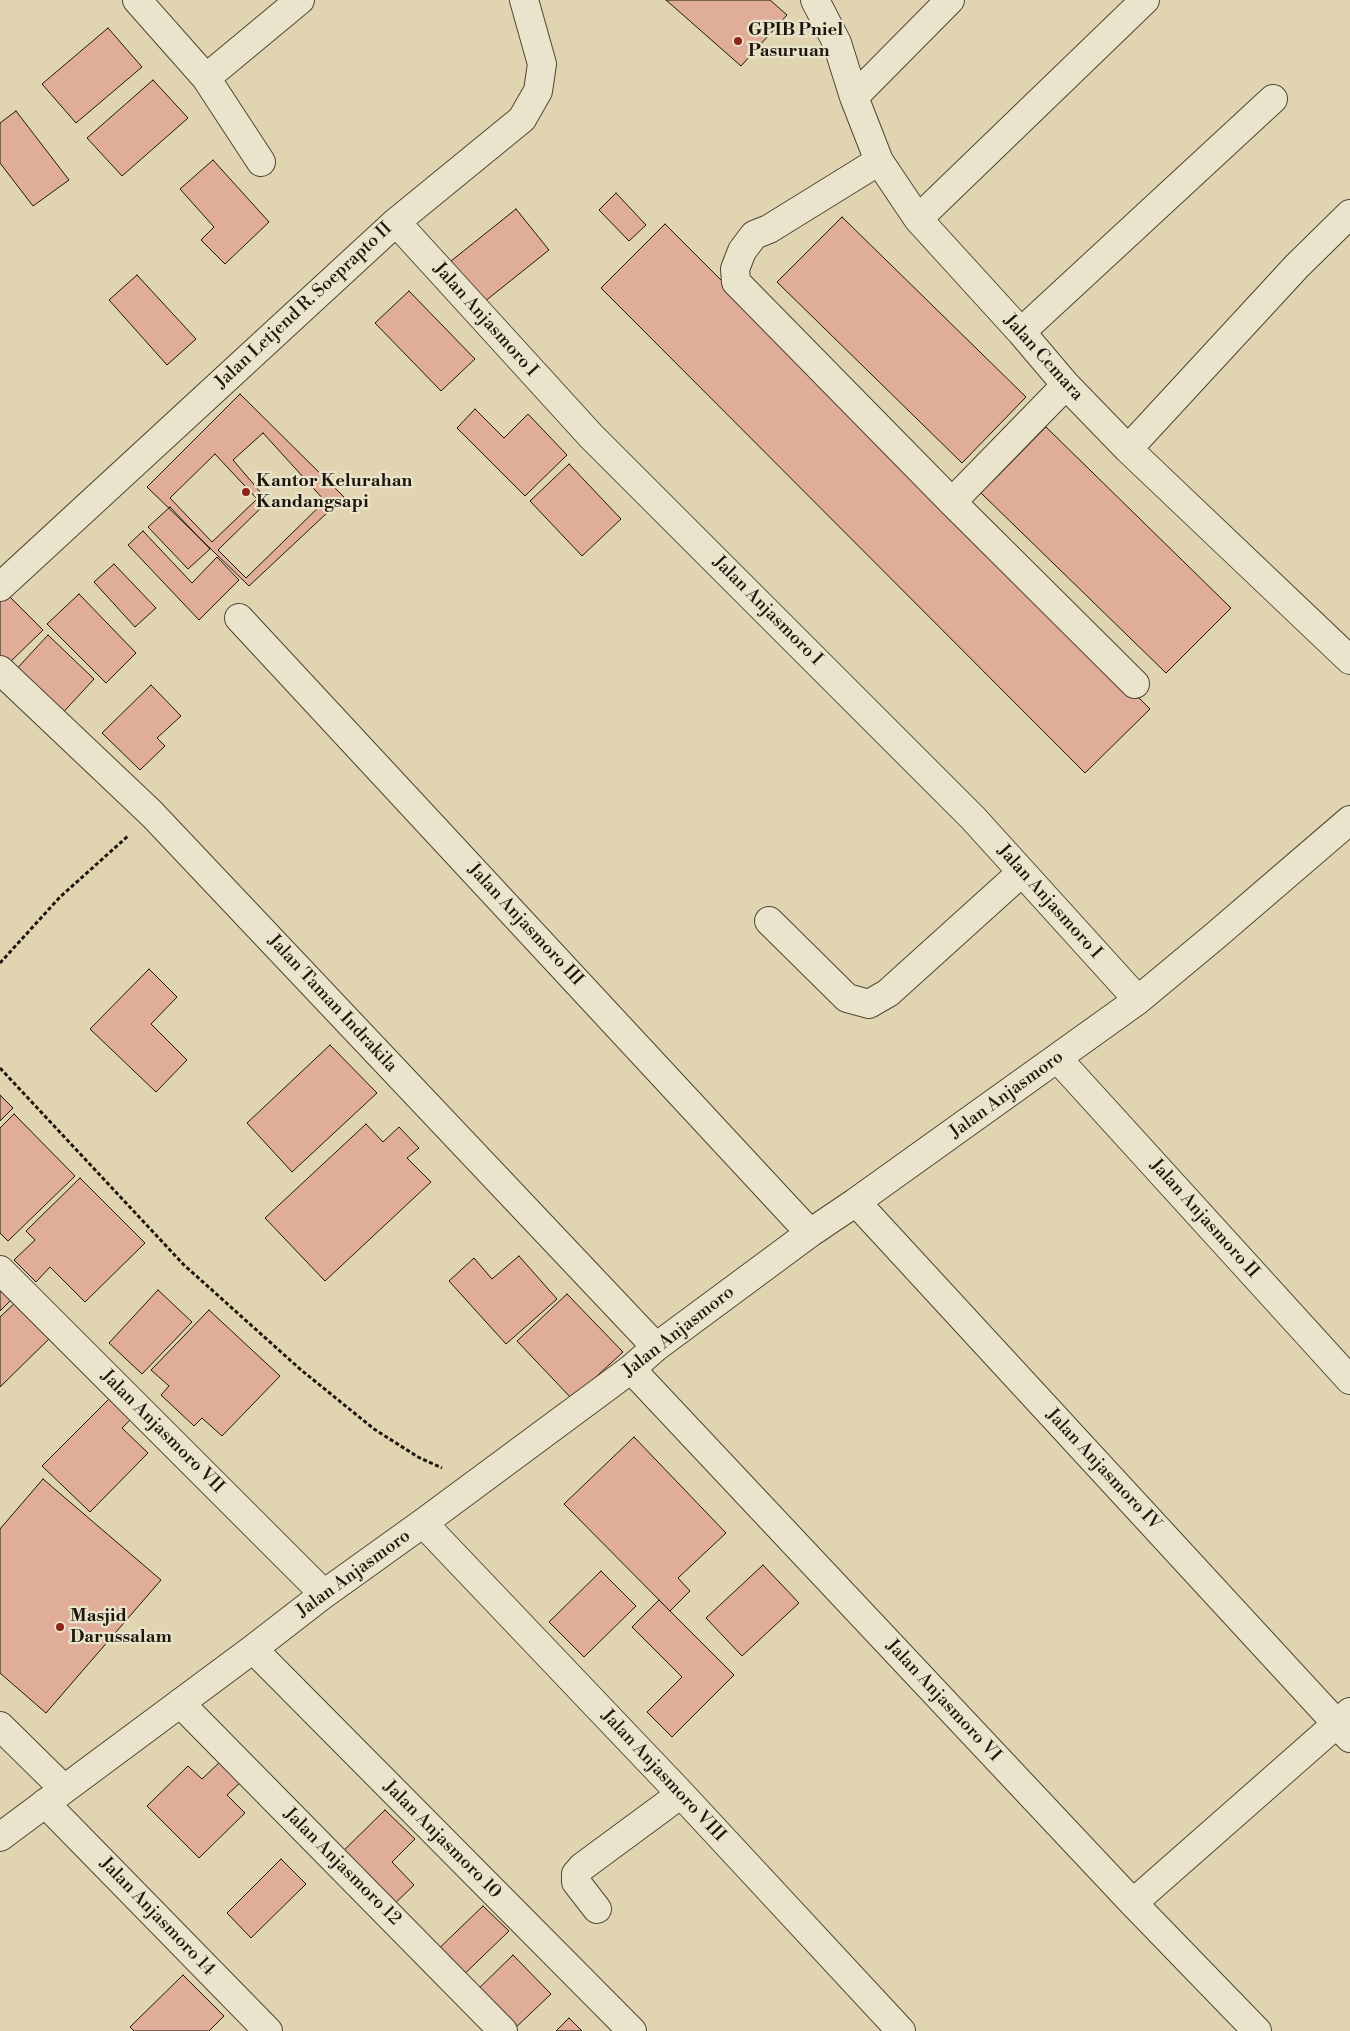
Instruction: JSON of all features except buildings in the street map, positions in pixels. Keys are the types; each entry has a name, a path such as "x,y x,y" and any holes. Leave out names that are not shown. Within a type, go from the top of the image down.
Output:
{"street":[{"path":"136,0 206,78 261,162"},
{"path":"206,78 300,0"},
{"name":"Jalan Letjend R. Soeprapto II","path":"0,587 396,222 522,119 538,91 542,64 524,0"},
{"name":"Jalan Cemara","path":"815,0 837,43 854,97 879,161 918,219 1021,332 1066,385 1128,449 1350,660"},
{"path":"854,97 950,0"},
{"path":"918,219 1145,0"},
{"path":"1021,332 1273,99"},
{"path":"879,161 768,229 754,235 742,251 735,269 736,282 952,502 1135,684"},
{"name":"Jalan Anjasmoro I","path":"396,222 591,436 973,818 1138,1000"},
{"path":"1128,449 1297,266 1347,224"},
{"path":"952,502 1066,385"},
{"name":"Jalan Anjasmoro III","path":"239,618 810,1233"},
{"name":"Jalan Taman Indrakila","path":"0,670 152,814 656,1347"},
{"name":"Jalan Anjasmoro","path":"0,1836 253,1649 324,1594 631,1369 656,1347 810,1233 1138,1000 1350,820"},
{"path":"769,921 848,998 869,1004 888,993 1022,872"},
{"name":"Jalan Anjasmoro II","path":"1058,1058 1350,1380"},
{"name":"Jalan Anjasmoro IV","path":"856,1202 1345,1724"},
{"name":"Jalan Anjasmoro VII","path":"0,1270 324,1594"},
{"name":"Jalan Anjasmoro VI","path":"631,1369 1133,1903 1257,2031"},
{"name":"Jalan Anjasmoro VIII","path":"423,1523 681,1794 901,2031"},
{"name":"Jalan Anjasmoro 10","path":"253,1649 632,2031"},
{"name":"Jalan Anjasmoro 12","path":"180,1703 503,2031"},
{"path":"1133,1903 1345,1724"},
{"name":"Jalan Anjasmoro 14","path":"0,1726 54,1796 268,2031"},
{"path":"597,1908 576,1882 576,1874 582,1867 681,1794"}],"path":[{"path":"0,963 60,897 152,814"},
{"path":"0,1068 184,1265 300,1369 374,1429 418,1457 476,1484"}],"place":[{"name":"GPIB Pniel Pasuruan","path":"738,41"},
{"name":"Kantor Kelurahan Kandangsapi","path":"246,492"},
{"name":"Masjid Darussalam","path":"60,1627"}]}
